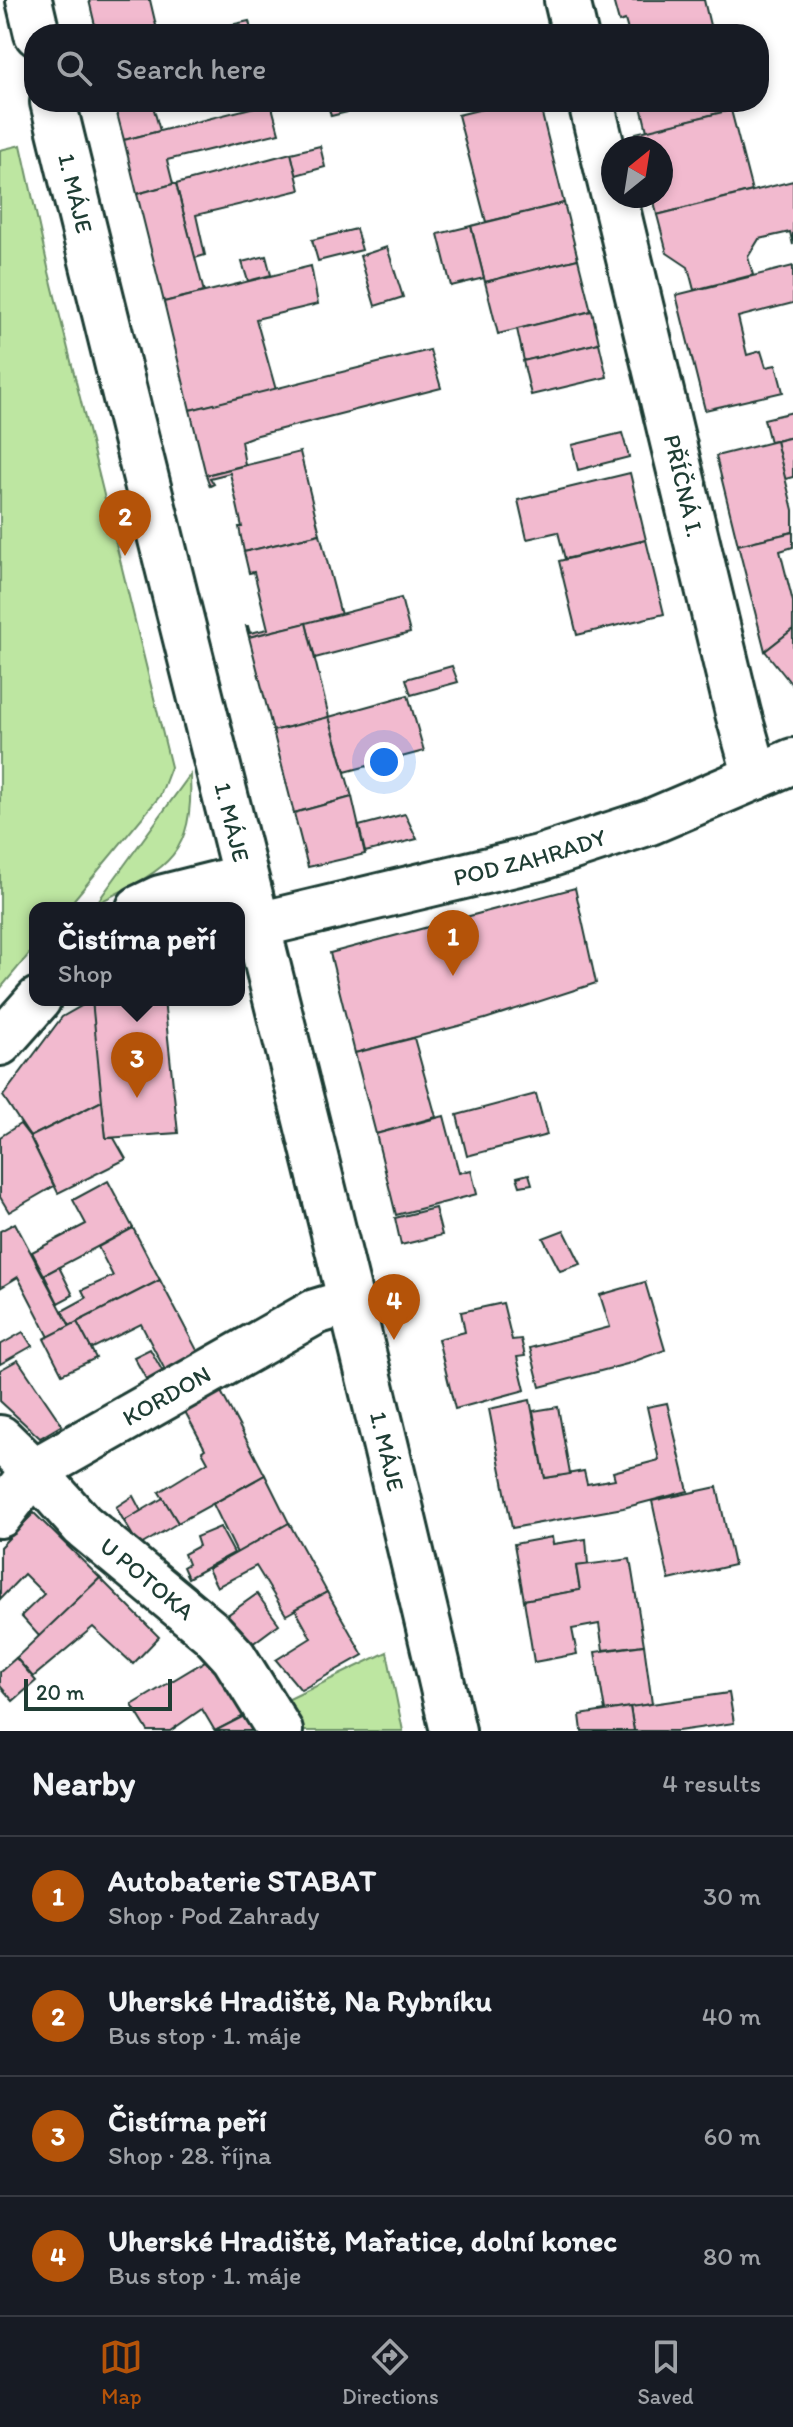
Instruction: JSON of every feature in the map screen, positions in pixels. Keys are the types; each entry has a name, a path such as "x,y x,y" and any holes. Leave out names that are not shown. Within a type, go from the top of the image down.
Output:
{"street":[{"path":"29,0 35,24"},
{"path":"567,0 573,24"},
{"name":"1. MÁJE","path":"55,112 351,1301 453,1731"},
{"name":"PŘÍČNÁ I.","path":"593,112 601,144"},
{"name":"PŘÍČNÁ I.","path":"616,208 738,713 774,769"},
{"name":"POD ZAHRADY","path":"258,925 539,858 650,822 774,769"},
{"path":"152,902 244,877"},
{"path":"0,1043 33,1006"},
{"name":"KORDON","path":"0,1515 34,1471 315,1312 351,1301"},
{"name":"U POTOKA","path":"0,1438 82,1525 212,1633 234,1657 280,1731"}],"green space":[{"path":"21,145 49,272 171,767 160,796 72,902 29,902 29,954 0,989 0,150"},
{"path":"190,775 187,826 170,858 140,881 97,902"},
{"path":"387,1652 403,1731 296,1731 281,1703"}],"building":[{"path":"89,0 150,0 156,24 95,24"},
{"path":"613,0 704,0 710,24 626,24 625,20 619,22"},
{"path":"117,112 155,112 160,131 124,140"},
{"path":"235,112 273,112 279,133 167,160 173,184 137,194 124,140"},
{"path":"470,112 541,112 564,203 486,222 458,115"},
{"path":"642,112 723,112 647,131"},
{"path":"732,112 752,191 657,215 656,208 673,208 673,136 637,136 636,133"},
{"path":"320,146 325,167 296,175 291,153"},
{"path":"291,153 300,190 196,215 205,255 195,258 176,184"},
{"path":"793,181 793,245 790,232 759,239 748,257 753,275 694,290 688,267 667,253 657,215"},
{"path":"176,184 204,292 164,302 137,194"},
{"path":"564,203 578,259 485,282 471,226"},
{"path":"471,226 484,278 451,286 438,234"},
{"path":"356,229 362,250 318,261 312,240"},
{"path":"387,247 403,297 375,306 360,256"},
{"path":"266,256 271,275 248,281 242,262"},
{"path":"578,259 591,311 498,334 485,282"},
{"path":"311,266 318,304 256,319 276,390 190,410 164,302"},
{"path":"793,266 793,303 738,317 747,355 761,351 766,367 776,365 783,392 705,410 676,295"},
{"path":"592,311 599,343 524,361 517,329"},
{"path":"599,343 607,377 531,395 523,361"},
{"path":"430,350 441,388 254,436 241,441 245,465 206,475 190,410"},
{"path":"793,412 793,437 770,442 764,419"},
{"path":"622,433 629,457 578,470 572,445"},
{"path":"793,437 793,477 785,479 776,441"},
{"path":"776,441 793,510 793,532 738,545 716,456"},
{"path":"300,452 320,534 244,552 230,473 210,478 214,484 210,486 206,475"},
{"path":"630,473 646,540 565,559 558,532 527,539 518,500"},
{"path":"793,532 793,547 780,551 793,602 793,629 765,651 738,545"},
{"path":"320,534 341,615 249,637 246,626 250,633 268,629 254,572 249,573 244,552"},
{"path":"646,540 664,614 577,635 559,561"},
{"path":"401,598 410,633 315,658 306,623"},
{"path":"306,623 329,717 273,731 249,637"},
{"path":"793,629 793,686 765,651"},
{"path":"452,666 458,682 411,695 406,679"},
{"path":"408,695 424,751 345,772 329,717"},
{"path":"329,717 352,797 294,813 273,731"},
{"path":"352,797 365,854 308,867 294,813"},
{"path":"405,814 417,839 365,852 359,826"},
{"path":"575,888 596,983 485,1019 355,1053 330,953"},
{"path":"81,1006 93,1006 102,1101 30,1137 3,1096 62,1017"},
{"path":"92,1006 165,1006 178,1133 106,1138"},
{"path":"414,1038 436,1117 376,1134 355,1053"},
{"path":"536,1094 547,1135 467,1156 457,1115"},
{"path":"102,1101 106,1138 114,1138 126,1159 58,1193 30,1137"},
{"path":"444,1116 459,1173 471,1170 477,1194 396,1215 376,1134"},
{"path":"20,1124 30,1137 54,1186 9,1212 0,1197 0,1137"},
{"path":"529,1174 532,1184 520,1186 517,1177"},
{"path":"108,1181 133,1228 44,1275 32,1252 86,1224 73,1200"},
{"path":"435,1208 442,1235 401,1245 395,1218"},
{"path":"15,1223 70,1326 49,1337 18,1277 0,1288 0,1231"},
{"path":"133,1228 160,1280 70,1326 62,1311 86,1298 82,1290 113,1276 98,1247"},
{"path":"564,1230 581,1264 560,1271 543,1238"},
{"path":"59,1267 73,1295 58,1303 44,1275"},
{"path":"160,1280 199,1354 166,1372 141,1324 91,1349 77,1322"},
{"path":"645,1282 665,1350 627,1364 540,1387 530,1348 610,1327 600,1295"},
{"path":"503,1303 512,1340 521,1339 525,1356 517,1357 525,1390 455,1409 438,1339 465,1332 461,1312"},
{"path":"77,1322 96,1358 62,1374 44,1339"},
{"path":"23,1332 32,1346 0,1364 0,1345"},
{"path":"150,1349 163,1372 147,1381 134,1357"},
{"path":"18,1360 62,1425 40,1438 0,1401 0,1370"},
{"path":"218,1386 265,1475 178,1523 159,1492 208,1462 202,1451 205,1449 182,1406"},
{"path":"530,1400 545,1478 584,1471 587,1484 615,1479 613,1472 659,1460 647,1407 667,1403 688,1491 623,1508 512,1528 489,1409"},
{"path":"558,1407 570,1474 545,1478 533,1411"},
{"path":"265,1475 289,1523 237,1553 213,1504"},
{"path":"717,1487 734,1565 669,1580 652,1501"},
{"path":"133,1496 141,1511 124,1521 116,1507"},
{"path":"163,1498 178,1523 139,1546 124,1521"},
{"path":"34,1513 100,1578 40,1637 21,1616 44,1594 24,1574 0,1599 0,1547"},
{"path":"289,1523 327,1592 286,1615 256,1566 217,1587 208,1569"},
{"path":"220,1527 234,1553 188,1578 183,1567 188,1564 184,1554 199,1546 196,1537"},
{"path":"552,1537 553,1544 586,1539 588,1565 576,1566 580,1590 524,1600 514,1544"},
{"path":"630,1559 644,1645 603,1650 599,1624 572,1629 577,1654 534,1662 524,1600 580,1590 576,1566"},
{"path":"100,1578 159,1637 133,1664 93,1627 33,1677 16,1658"},
{"path":"327,1592 363,1655 301,1690 276,1660 311,1638 295,1609"},
{"path":"257,1594 279,1624 248,1647 226,1616"},
{"path":"644,1645 652,1704 605,1711 595,1652"},
{"path":"217,1654 250,1713 215,1731 202,1709 170,1731 148,1731 132,1705"},
{"path":"16,1658 36,1681 13,1701 0,1686 0,1672"},
{"path":"729,1693 734,1723 678,1731 634,1731 630,1707"},
{"path":"630,1707 634,1731 582,1731 580,1715"},
{"path":"250,1713 260,1731 215,1731"}],"place":[{"name":"Uherské Hradiště, Na Rybníku","path":"125,556"},
{"name":"Autobaterie STABAT","path":"453,976"},
{"name":"Čistírna peří","path":"137,1098"},
{"name":"Uherské Hradiště, Mařatice, dolní konec","path":"394,1340"}]}
